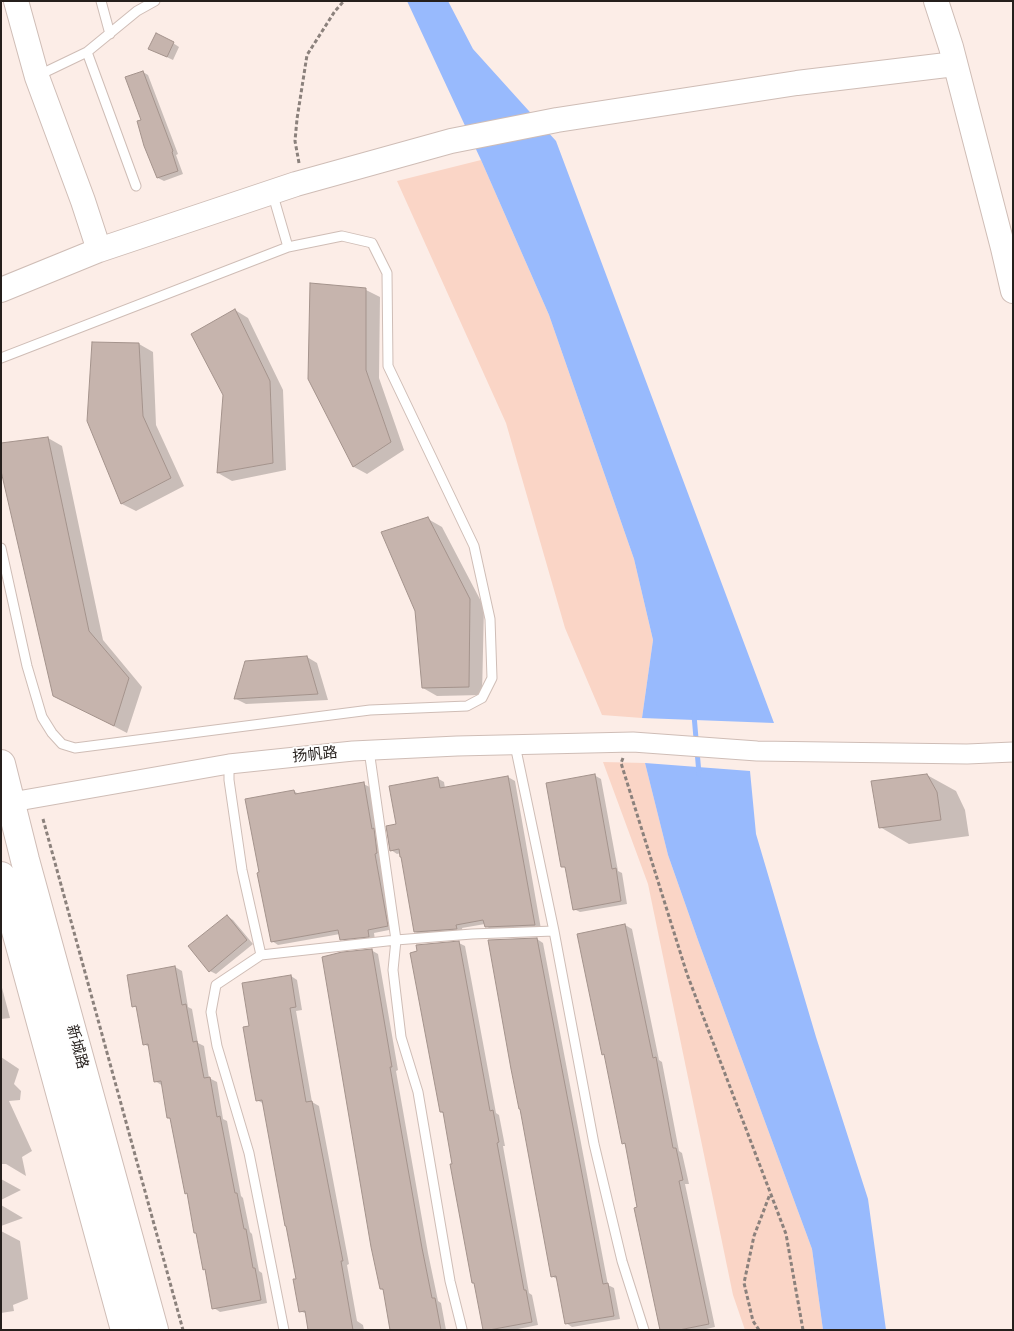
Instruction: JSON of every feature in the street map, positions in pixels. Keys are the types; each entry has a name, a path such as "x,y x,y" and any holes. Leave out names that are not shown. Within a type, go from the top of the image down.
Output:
{"main road":[{"name":"新城路","path":"1,764 6,803 25,860 154,1330"},
{"name":"新城路","path":"1,876 125,1330"}],"street":[{"path":"16,1 37,76 99,250"},
{"path":"936,1 955,64 1013,291"},
{"path":"1,290 99,250 272,192 451,141 557,120 797,82 955,64"},
{"name":"扬帆路","path":"6,803 229,764 369,750 632,742 757,751 968,754 1013,752"}],"lane":[{"path":"101,1 110,34"},
{"path":"37,76 87,52 137,11 155,1"},
{"path":"87,52 136,186"},
{"path":"272,192 288,247"},
{"path":"1,358 288,247 342,236 372,243 386,273 388,366 474,546 490,619 492,678 482,698 467,706 370,710 75,748 62,744 42,717 27,666 1,548"},
{"path":"515,745 554,931 594,1144 622,1261 644,1330"},
{"path":"369,750 396,940 393,970 401,1037 418,1092 450,1281 462,1330"},
{"path":"229,764 229,780 242,870 261,954"},
{"path":"284,1330 249,1153 217,1046 211,1012 216,985 261,954 472,934 554,931"}],"path":[{"path":"303,182 295,141 307,55 344,1"},
{"path":"632,742 621,763 688,974 786,1234 804,1330"},
{"path":"44,819 182,1330"},
{"path":"759,1330 753,1321 744,1283 754,1236 770,1193"}],"shaded area":[{"path":"481,160 549,315 634,559 653,640 642,718 602,715 565,628 506,423 397,181"},
{"path":"603,762 645,763 668,855 812,1249 823,1330 745,1330 733,1295 648,884"}],"water":[{"path":"407,1 448,1 473,49 556,141 774,723 642,718 653,640 634,559 549,315 481,160"},
{"path":"645,763 750,771 756,834 816,1037 868,1199 886,1330 823,1330 812,1249 668,855"}],"building":[{"path":"156,33 174,42 167,57 148,49"},
{"path":"143,71 173,151 178,171 157,178 144,146 137,121 141,120 125,77"},
{"path":"310,283 366,288 366,370 391,442 353,467 308,379"},
{"path":"235,309 270,381 273,463 217,473 223,395 191,334"},
{"path":"92,342 139,343 143,416 171,478 121,504 87,421"},
{"path":"48,437 89,631 129,678 114,726 53,696 1,471 1,443"},
{"path":"428,517 470,599 469,687 422,688 415,611 381,532"},
{"path":"307,656 318,694 234,699 245,661"},
{"path":"595,774 612,869 616,868 621,901 573,910 565,867 561,867 546,783"},
{"path":"927,774 937,792 941,820 879,828 871,781"},
{"path":"508,776 535,925 485,927 483,920 456,925 457,929 414,932 399,849 390,851 386,826 396,824 389,786 438,777 440,788"},
{"path":"364,782 372,829 374,828 377,853 375,854 388,926 368,930 369,937 340,940 338,930 271,942 245,799 294,790 295,794"},
{"path":"227,915 247,940 209,972 188,946"},
{"path":"625,924 653,1058 656,1057 673,1148 676,1148 683,1180 679,1181 709,1324 679,1330 660,1330 634,1208 637,1207 625,1143 622,1144 577,934"},
{"path":"537,938 603,1284 608,1283 614,1316 565,1324 556,1276 551,1277 488,940"},
{"path":"459,941 490,1111 493,1110 499,1142 497,1143 524,1290 526,1290 532,1322 489,1330 483,1330 474,1283 472,1283 450,1164 452,1164 443,1112 440,1112 410,953 417,951 416,945"},
{"path":"372,949 392,1067 390,1067 422,1248 432,1298 435,1298 441,1330 390,1330 383,1289 380,1289 371,1247 322,957 342,952"},
{"path":"175,966 182,1005 186,1004 193,1042 197,1041 204,1078 210,1077 217,1117 220,1116 235,1193 237,1193 244,1229 246,1229 261,1300 212,1309 205,1269 203,1270 196,1233 194,1233 170,1118 167,1118 161,1081 154,1082 148,1044 143,1045 136,1006 132,1007 127,975"},
{"path":"291,975 296,1007 290,1008 306,1102 312,1101 343,1261 341,1261 353,1330 308,1330 305,1311 299,1312 293,1279 296,1279 262,1100 256,1101 250,1068 243,1027 249,1026 242,983"}],"waterway":[{"path":"694,715 699,774"}]}
